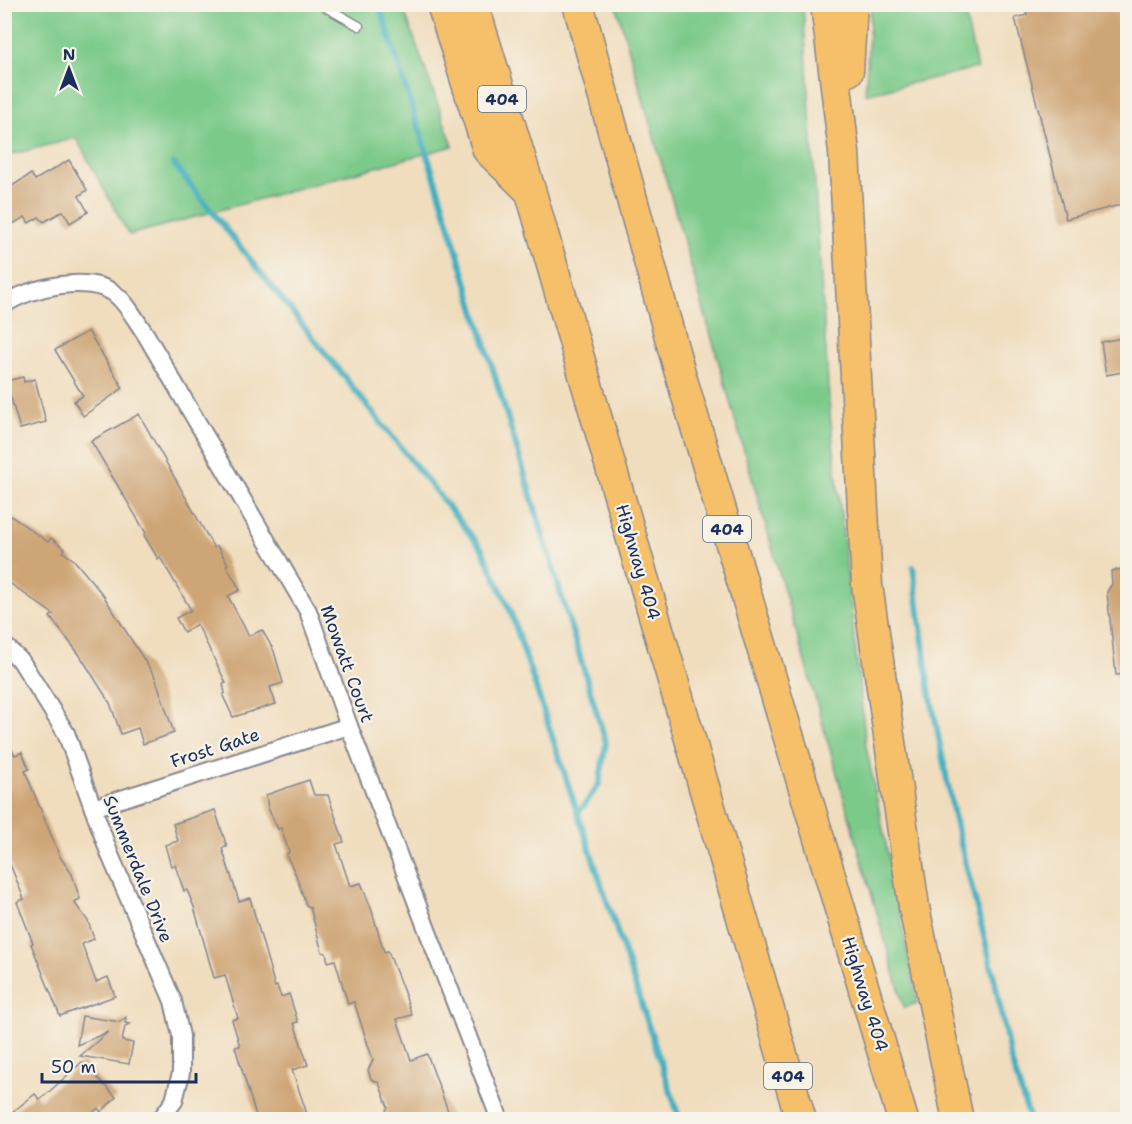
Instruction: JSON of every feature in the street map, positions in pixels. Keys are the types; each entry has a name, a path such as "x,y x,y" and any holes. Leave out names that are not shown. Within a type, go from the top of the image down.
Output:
{"highway":[{"path":"442,4 488,150 531,193"},
{"name":"Highway 404","path":"473,4 531,193 801,1119"},
{"name":"Highway 404","path":"578,4 680,373 903,1119"},
{"path":"826,4 843,152 867,585 914,908 958,1119"},
{"path":"843,152 852,4"}],"street":[{"name":"Mowatt Court","path":"4,305 32,292 69,284 94,284 115,294 146,335 182,394 308,611 349,726 500,1119"},
{"name":"Summerdale Drive","path":"4,645 21,661 66,733 150,953 173,1001 181,1036 181,1073 174,1101 160,1119"},
{"name":"Frost Gate","path":"93,808 349,726"}],"lane":[{"path":"320,4 359,26"}],"green space":[{"path":"5,4 402,5 453,146 129,235 76,138 5,156"},
{"path":"616,5 803,5 830,414 866,746 918,1003 904,1007"},
{"path":"871,5 963,5 977,68 865,94"}],"building":[{"path":"1025,4 1128,4 1128,203 1066,219 1015,18 1027,15"},
{"path":"69,160 87,190 79,196 88,212 70,223 63,211 44,222 39,217 29,223 25,217 4,229 4,191 31,174 35,180"},
{"path":"88,331 123,388 83,416 74,401 83,396 55,350"},
{"path":"1128,337 1128,371 1106,375 1101,342"},
{"path":"23,377 24,382 35,379 46,422 20,429 6,381"},
{"path":"139,414 214,548 217,546 228,564 226,565 240,590 228,596 249,636 262,630 274,651 283,683 270,687 276,704 233,717 223,696 225,693 223,684 226,683 197,624 184,632 176,618 191,610 160,557 158,559 144,535 146,533 91,441"},
{"path":"4,511 48,542 51,538 65,549 63,552 74,560 103,595 155,677 174,733 143,744 138,728 121,734 110,703 79,654 50,617 53,614 4,579"},
{"path":"1128,563 1128,674 1116,675 1107,592 1112,584 1111,571 1123,569"},
{"path":"4,738 15,755 22,752 29,769 25,771 60,857 72,874 80,899 74,902 88,921 94,939 82,944 96,982 108,977 115,996 60,1016 31,944 33,943 17,902 24,899 4,849"},
{"path":"309,780 314,795 328,795 344,842 336,844 350,886 361,883 384,952 388,951 405,995 412,1015 397,1019 411,1060 427,1054 451,1119 382,1119 388,1107 379,1083 371,1079 368,1070 373,1060 354,1002 348,1004 335,960 328,962 326,953 322,952 310,907 306,905 296,875 286,855 289,852 281,828 278,829 268,808 266,795"},
{"path":"215,810 227,847 222,848 239,901 250,898 275,987 277,986 281,997 289,994 298,1022 294,1023 308,1065 292,1070 307,1114 291,1119 257,1119 235,1047 240,1046 232,1020 238,1018 225,975 214,978 194,907 187,890 184,891 175,865 171,866 165,845 178,841 173,824"},
{"path":"82,1016 120,1022 126,1017 125,1023 130,1024 125,1026 122,1041 133,1043 129,1064 80,1056 108,1032 77,1045"},
{"path":"82,1062 116,1097 101,1112 98,1108 86,1119 4,1119 35,1094 40,1100"}],"waterway":[{"path":"379,4 441,198 606,743 599,784 578,814"},
{"path":"173,163 482,549 510,610 680,1120"},
{"path":"913,567 929,688 955,821 993,972 1010,1057 1030,1120"}]}
